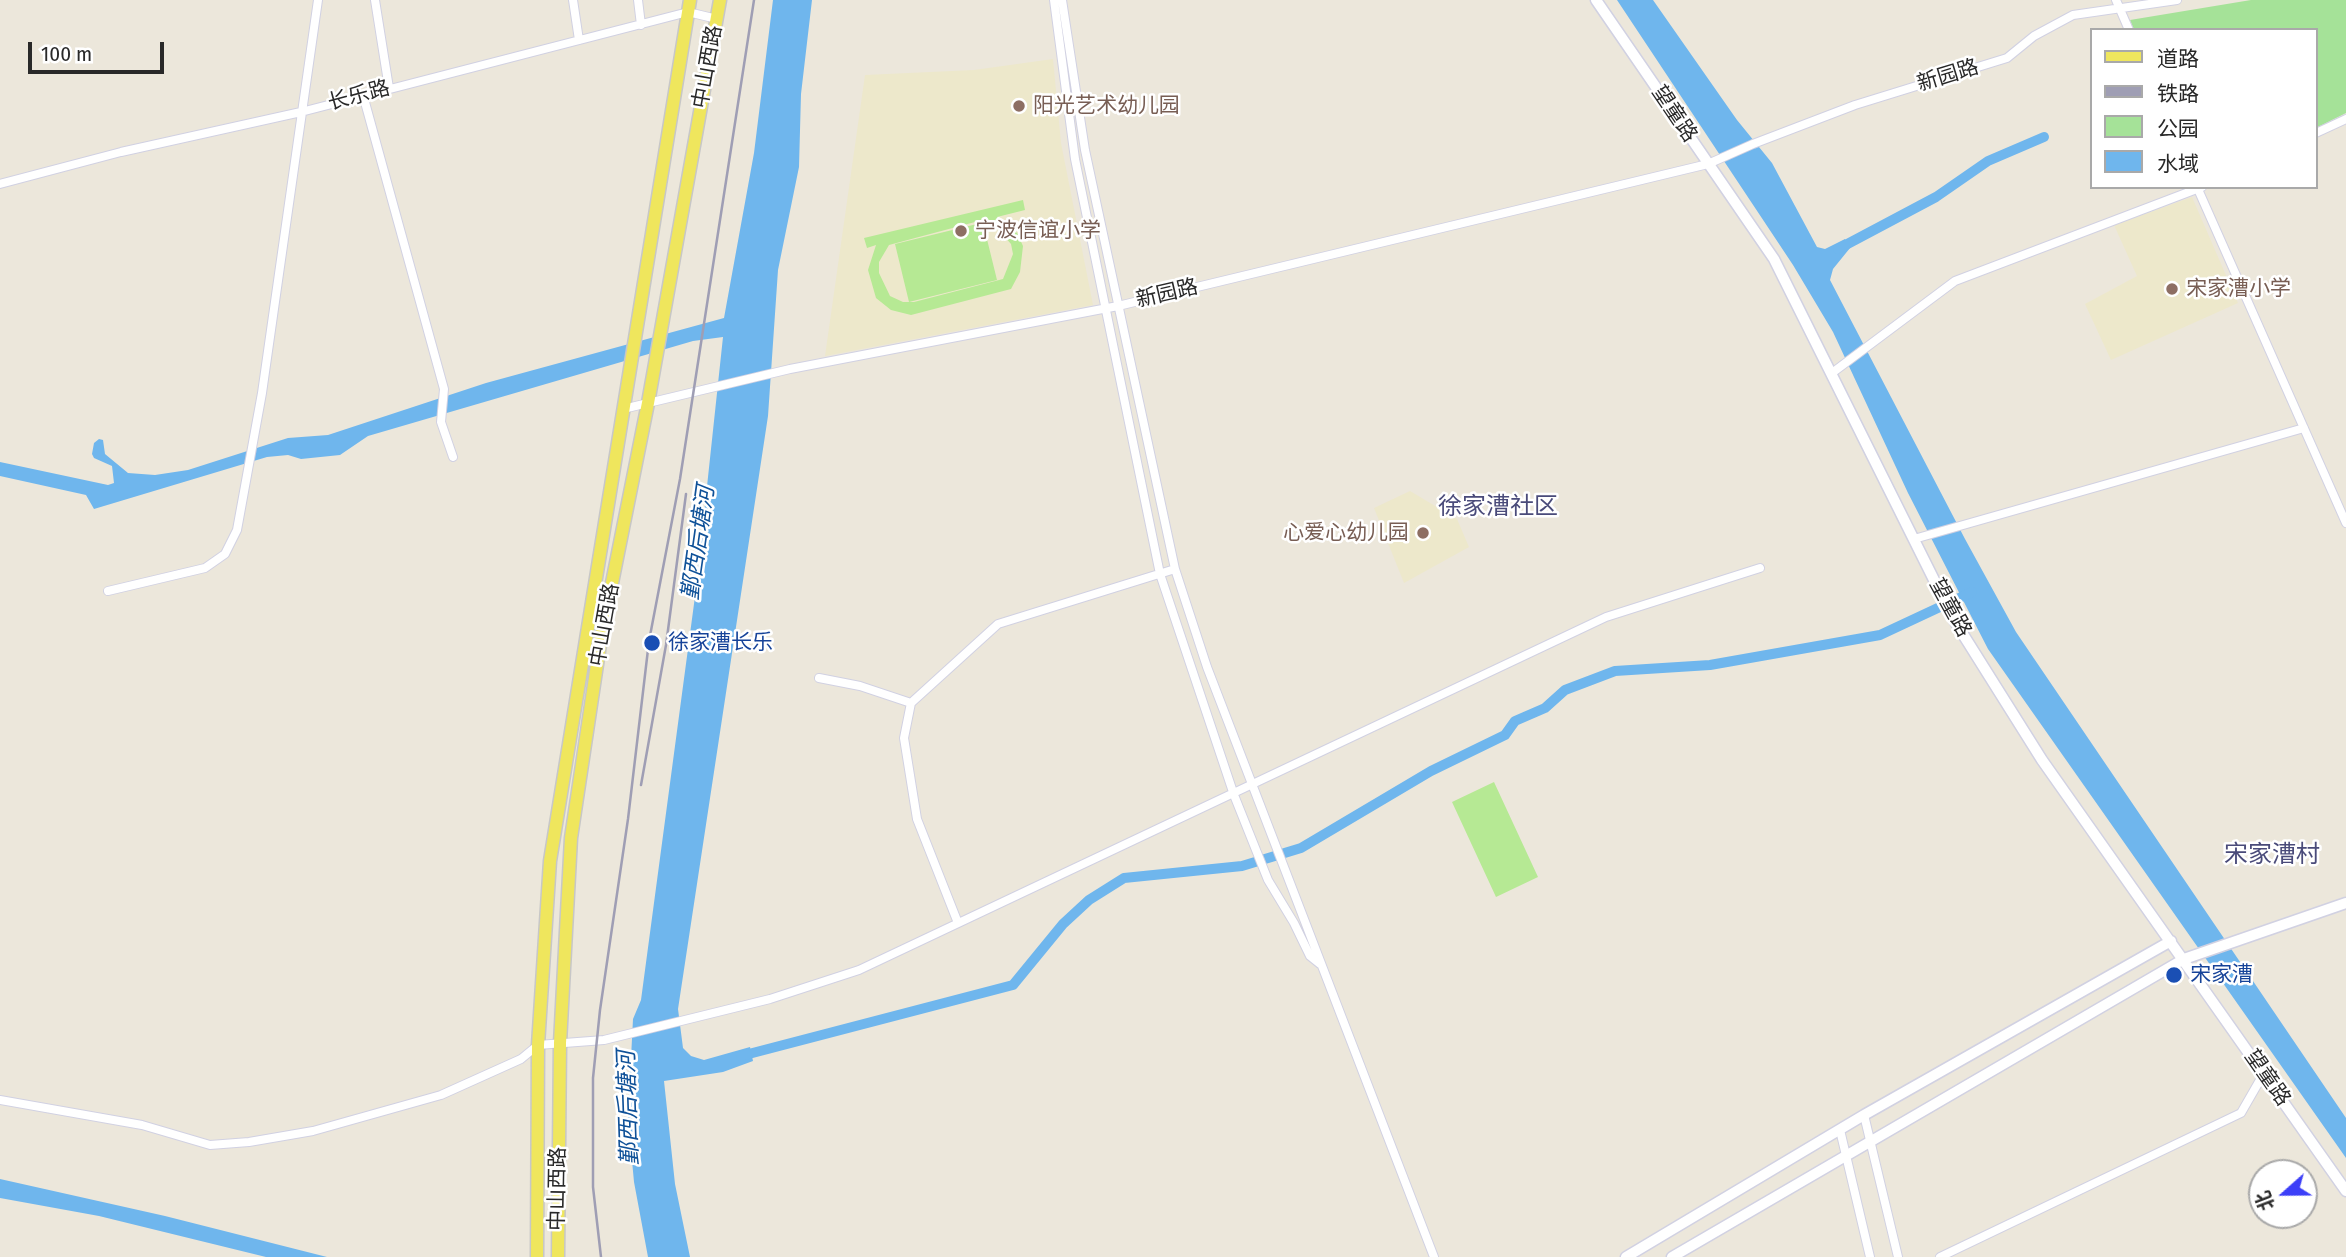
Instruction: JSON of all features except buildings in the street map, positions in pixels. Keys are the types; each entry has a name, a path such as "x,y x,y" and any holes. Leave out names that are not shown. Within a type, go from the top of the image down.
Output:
{"main road":[{"name":"中山西路","path":"558,1253 560,1043 571,838 601,638 648,403 720,0"},
{"name":"望童路","path":"1596,0 1713,162 1774,259 1954,620 2042,760 2346,1191"},
{"name":"中山西路","path":"536,1253 538,1045 550,861 689,6"},
{"path":"1672,1257 1871,1138 2184,958 2346,903"},
{"path":"1626,1257 1864,1115 2171,941"}],"street":[{"path":"108,591 205,568 225,554 237,530 255,434 318,0"},
{"path":"375,0 389,88"},
{"path":"573,0 579,40"},
{"path":"638,0 641,25"},
{"path":"1054,0 1075,159 1103,308 1160,574 1234,795 1268,880 1310,956 1320,964"},
{"path":"1062,0 1077,111 1175,569 1207,667 1319,951 1320,964 1434,1257"},
{"name":"新园路","path":"623,409 790,369 1118,306 1713,162 1855,104 2007,58 2034,36 2073,15 2118,4 2177,0"},
{"path":"2118,4 2128,28"},
{"name":"长乐路","path":"0,184 121,152 301,112 641,25 689,6 717,19"},
{"path":"363,95 444,389 441,422 453,457"},
{"path":"2318,132 2346,119"},
{"path":"1832,373 1955,281 2196,189"},
{"path":"2199,189 2346,523"},
{"path":"1914,540 2304,428"},
{"path":"958,923 917,819 904,738 911,703 998,624 1175,569"},
{"path":"0,1100 142,1125 210,1145 249,1142 313,1132 441,1095 521,1059 538,1045 630,1035 770,999 859,970 1606,617 1760,569"},
{"path":"818,678 860,687 911,703"},
{"path":"1940,1257 2241,1113 2264,1073"},
{"path":"1864,1115 1898,1257"},
{"path":"1840,1130 1870,1257"}],"shaded area":[{"name":"宁波信谊小学","path":"1053,59 1061,143 1093,305 825,356 865,75 974,70"},
{"name":"宋家漕小学","path":"2192,197 2238,303 2111,360 2085,304 2137,276 2114,225"},
{"name":"心爱心幼儿园","path":"1410,491 1457,519 1469,547 1404,583 1374,508"}],"green space":[{"path":"2251,0 2346,0 2346,113 2318,127 2318,28 2133,28 2130,20"},
{"path":"1023,200 1025,210 997,217 1017,233 1023,246 1020,272 1011,289 911,315 891,310 876,298 868,270 876,245 867,248 864,238","holes":["975,222 981,223 895,244 909,302 890,296 879,273 879,262 889,245","983,223 997,228 1011,244 1013,254 1003,279 909,302 997,280"]},
{"path":"1494,782 1538,877 1496,897 1452,802"}],"water":[{"name":"鄞西后塘河","path":"773,0 812,0 801,94 799,167 778,270 768,416 678,1009 683,1048 691,1056 704,1060 750,1047 753,1061 723,1072 664,1081 675,1184 690,1257 648,1257 634,1182 628,1117 633,1019 641,1000 696,589 723,337 693,341 368,436 340,455 301,459 288,455 267,457 94,509 86,495 0,476 0,462 108,485 114,483 112,466 94,458 92,454 94,443 99,439 103,440 105,454 128,473 155,475 188,470 288,438 328,435 486,383 724,318 754,153"},
{"path":"1617,0 1653,0 1737,120 1772,163 1817,247 1825,249 1845,239 1850,248 1833,269 1830,280 1965,539 2016,632 2346,1118 2346,1158 1988,649 1908,493 1833,332 1793,265"},
{"path":"0,1179 165,1216 327,1257 266,1257 99,1216 0,1198"}],"waterway":[{"path":"1838,249 1936,197 1988,161 2044,137"},
{"path":"741,1056 1013,985 1063,924 1089,900 1124,878 1242,866 1301,848 1431,771 1505,735 1515,721 1545,708 1565,690 1615,671 1710,665 1880,635 1972,592"}],"railway":[{"path":"601,1257 593,1187 593,1078 600,1010 628,819 649,641 680,479 754,0"},
{"path":"641,785 666,645 686,494"}],"place":[{"name":"阳光艺术幼儿园","path":"1019,106"},
{"name":"宁波信谊小学","path":"961,231"},
{"name":"宋家漕小学","path":"2172,289"},
{"name":"心爱心幼儿园","path":"1423,533"},
{"name":"徐家漕长乐","path":"652,643"},
{"name":"宋家漕","path":"2174,975"}],"district":[{"name":"徐家漕社区","path":"1498,507"},
{"name":"宋家漕村","path":"2272,855"}]}
